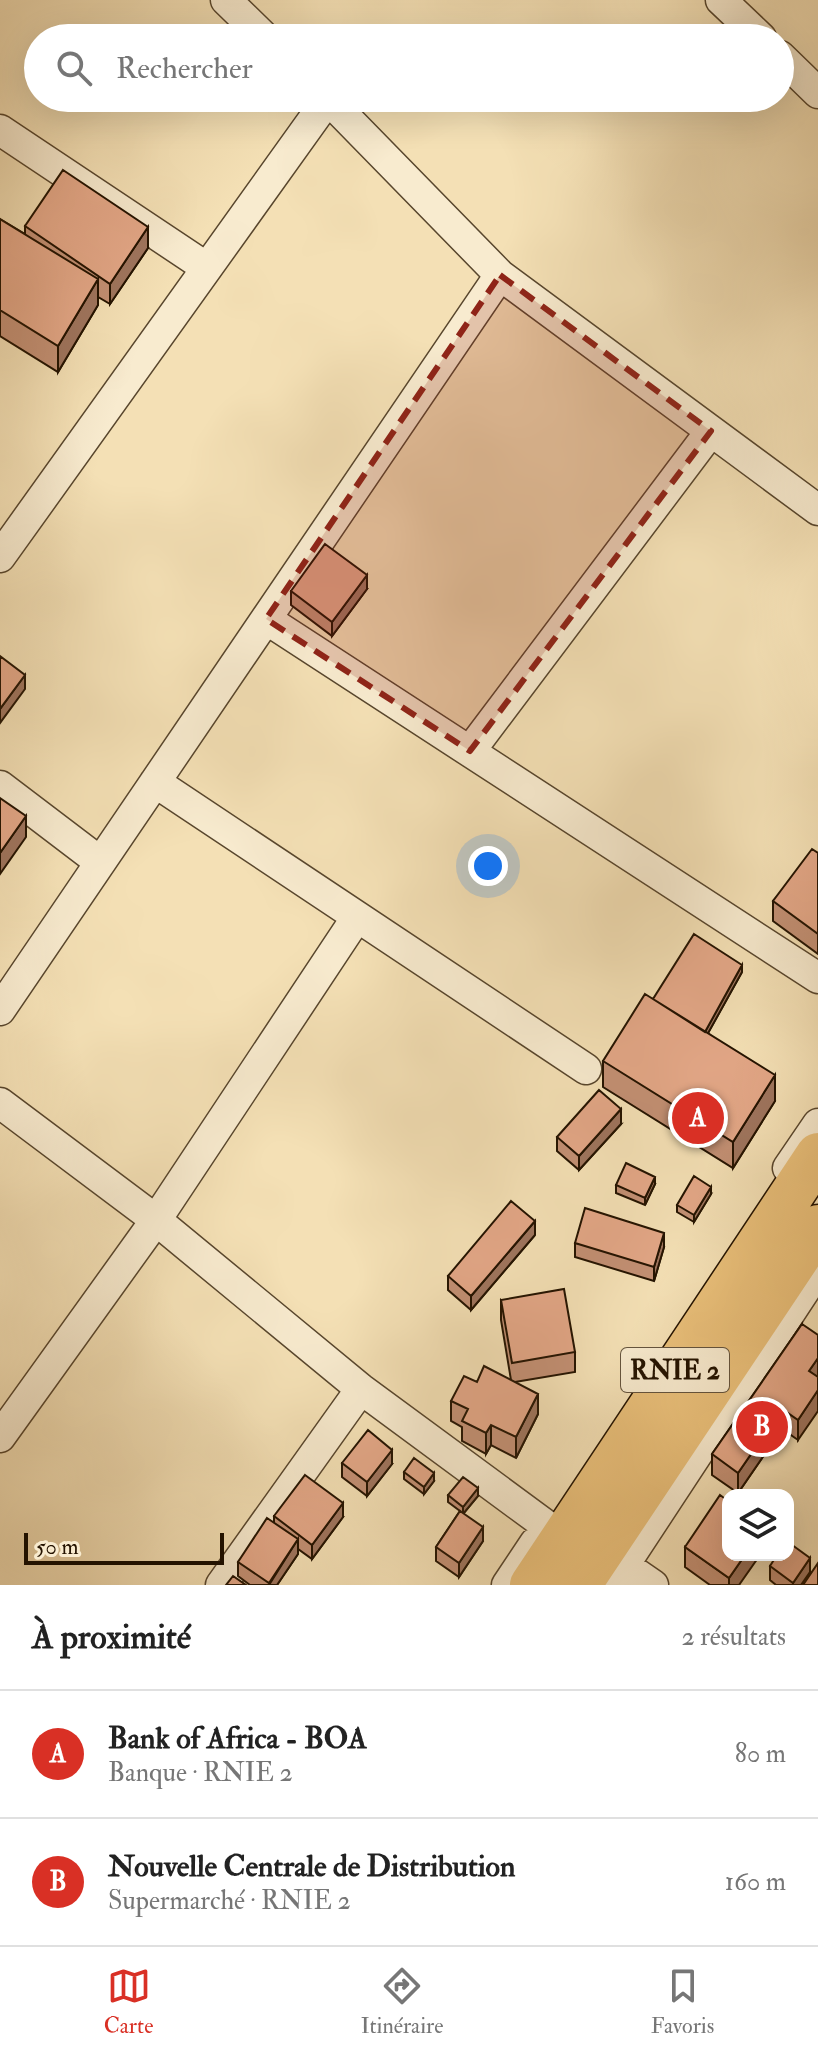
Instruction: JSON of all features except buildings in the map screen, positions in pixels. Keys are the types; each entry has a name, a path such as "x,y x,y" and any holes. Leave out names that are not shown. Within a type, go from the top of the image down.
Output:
{"highway":[{"name":"RNIE 2","path":"532,1585 818,1155"},
{"name":"RNIE 2","path":"579,1585 818,1227"}],"street":[{"path":"226,0 251,24"},
{"path":"721,0 746,24"},
{"path":"794,70 818,93"},
{"path":"0,557 319,112"},
{"path":"341,112 500,275 818,510"},
{"path":"0,130 207,268"},
{"path":"0,1010 500,275"},
{"path":"470,751 711,431"},
{"path":"266,619 818,978"},
{"path":"155,782 586,1069"},
{"path":"0,786 100,862"},
{"path":"2,1429 156,1220 357,917"},
{"path":"0,1103 156,1220 361,1389 547,1526"},
{"path":"507,1585 818,1124"},
{"path":"653,1585 617,1575 818,1270"},
{"path":"221,1585 361,1389"}],"highlighted area":[{"path":"500,275 711,431 470,751 266,619"}],"place":[{"name":"Bank of Africa - BOA","path":"698,1118"},
{"name":"Nouvelle Centrale de Distribution","path":"762,1427"}]}
